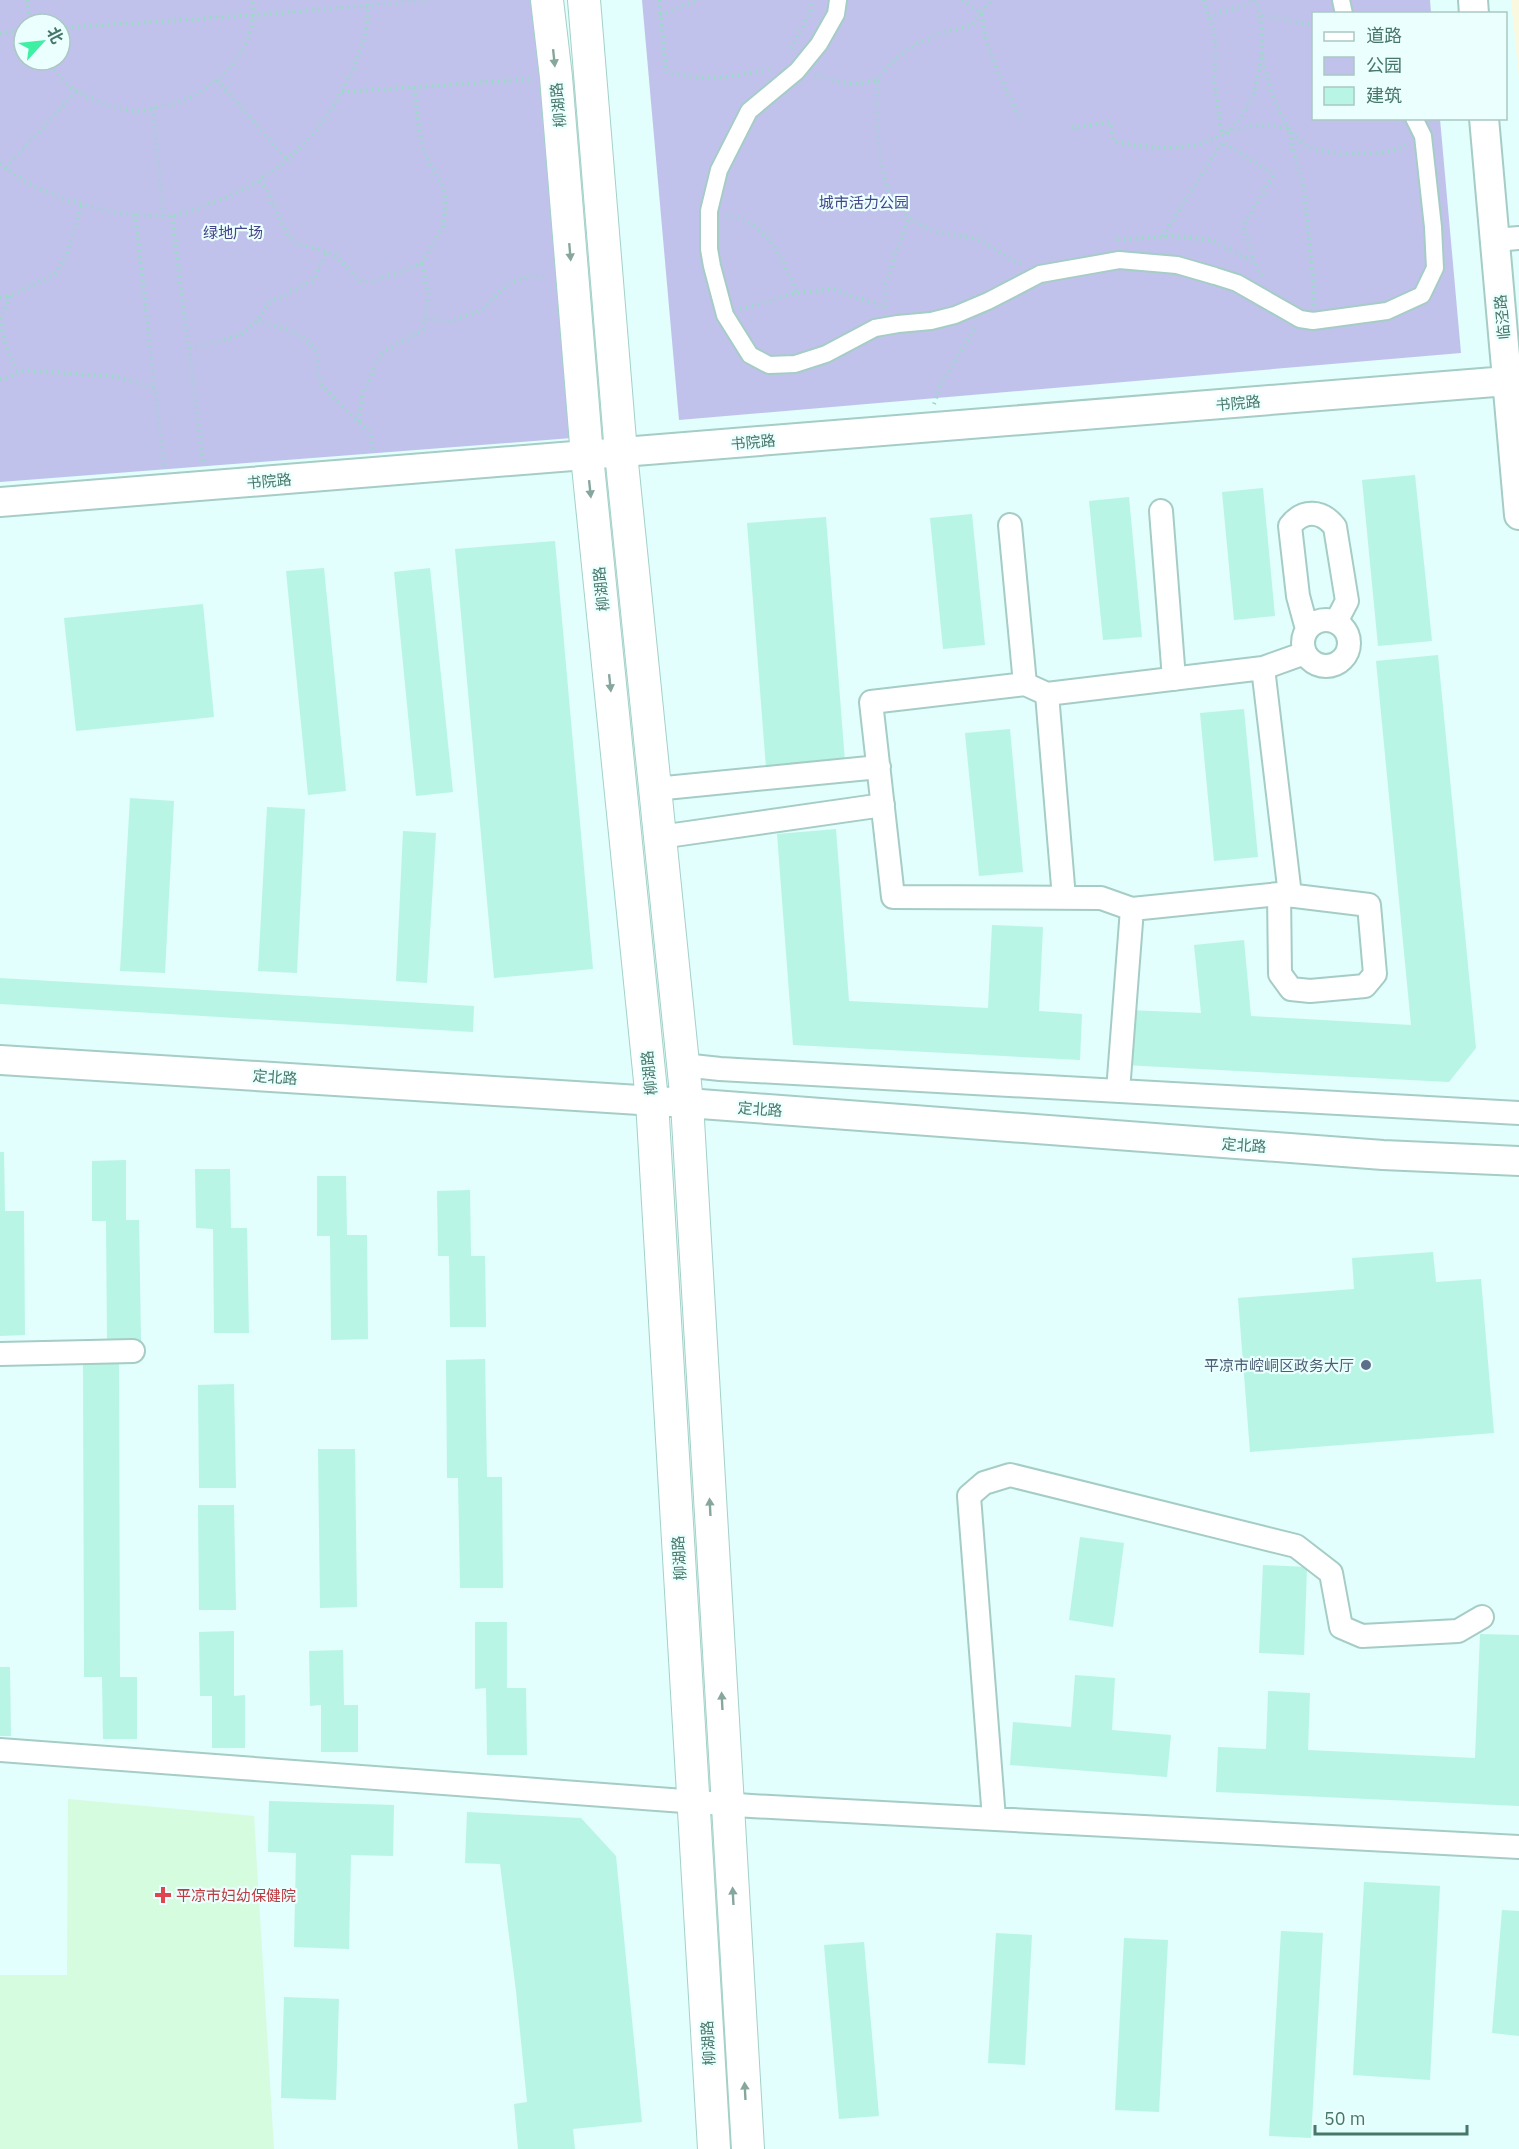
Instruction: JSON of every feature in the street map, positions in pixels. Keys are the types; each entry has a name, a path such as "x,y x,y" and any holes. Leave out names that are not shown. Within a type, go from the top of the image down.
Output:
{"main road":[{"name":"柳湖路","path":"547,0 556,77 587,456 652,1101 714,2149"},
{"path":"584,0 621,453 687,1103 748,2149"}],"street":[{"path":"838,0 836,14 819,44 797,71 749,111 719,170 709,211 709,249 725,315 750,355 769,365 795,364 826,354 874,328 956,315 1040,274 1119,260 1177,265 1237,283 1300,319 1313,321 1387,311 1422,295 1435,268 1424,136 1415,120"},
{"name":"临泾路","path":"1484,120 1507,239 1507,381 1519,515"},
{"name":"书院路","path":"0,502 1507,381"},
{"path":"1161,511 1174,679"},
{"path":"1307,629 1298,596 1290,526 1294,520 1306,513 1322,515 1335,527 1347,601 1336,622"},
{"path":"1010,525 1025,684"},
{"path":"1320,620 1336,622 1343,627 1350,641 1346,657 1332,666 1324,667 1316,664 1305,653 1303,637 1307,629 1320,620"},
{"path":"1263,668 1284,895 1280,974 1291,989 1310,991 1365,986 1375,974 1369,905 1284,895 1132,909 1101,898 893,897 871,702 1025,684 1047,694 1263,668 1305,653"},
{"path":"1047,694 1064,898"},
{"path":"655,789 879,767"},
{"path":"660,837 883,805"},
{"path":"1118,1091 1132,909"},
{"name":"定北路","path":"0,1060 687,1103 1383,1155 1519,1161"},
{"path":"683,1065 720,1069 1519,1113"},
{"path":"0,1354 133,1351"},
{"path":"994,1819 969,1496 984,1483 1010,1475 1296,1546 1331,1573 1341,1628 1362,1636 1458,1631 1482,1617"},
{"path":"0,1750 728,1805 1519,1847"}],"path":[{"path":"55,72 76,91 138,112 180,102 217,80 234,64 248,37 255,15 252,0"},
{"path":"72,27 428,0"},
{"path":"659,0 666,71 689,78 725,78 771,68 779,63"},
{"path":"660,15 698,0"},
{"path":"962,0 981,13 985,38 992,58 1021,119"},
{"path":"992,0 971,26 947,30 918,44 889,63 877,80 879,106 876,123 880,165 895,206 909,217 926,228 976,239 1040,274"},
{"path":"1204,0 1214,31 1216,60 1214,82 1222,135"},
{"path":"1209,17 1256,0 1261,15 1258,80 1239,120 1222,135"},
{"path":"0,162 44,192 105,211 172,216 231,197 260,180 287,160 320,127 342,92 358,58 368,10 367,3"},
{"path":"1261,15 1312,25"},
{"path":"1260,55 1272,94 1288,128 1305,191 1313,278 1313,321"},
{"path":"797,71 848,84 862,84 877,80"},
{"path":"342,92 556,77"},
{"path":"217,80 287,160"},
{"path":"260,180 285,231 293,242 306,248 334,254 361,282 374,282 421,264 443,227 446,202 442,185 425,155 414,87"},
{"path":"6,168 76,91"},
{"path":"153,107 163,216"},
{"path":"1072,128 1110,122 1114,141 1139,147 1193,145 1240,128 1269,125 1288,128 1306,146 1347,154 1383,154 1424,136"},
{"path":"1163,236 1222,142 1275,174 1243,226 1254,262"},
{"path":"0,297 10,296 55,274 67,254 82,205"},
{"path":"709,211 719,216 739,217 757,227 778,252 797,293"},
{"path":"135,214 167,489"},
{"path":"172,216 207,486"},
{"path":"887,326 885,285 909,217"},
{"path":"189,347 240,335 256,321 269,303 315,280 326,252"},
{"path":"359,421 362,396 381,353 423,330 429,292 421,264"},
{"path":"425,319 451,322 471,315 483,309 501,290 513,282 530,276 572,278"},
{"path":"725,315 797,293 833,289 885,307"},
{"path":"10,296 0,321 3,340 18,372"},
{"path":"925,428 940,386 988,301"},
{"path":"256,321 284,328 303,337 317,352 318,376 322,386 370,433 378,472"},
{"path":"0,380 25,370 118,377 154,388"}],"shaded area":[{"path":"1511,0 1519,0 1519,78"},
{"name":"平凉市妇幼保健院","path":"68,1799 254,1816 274,2149 0,2149 0,1975 67,1975"}],"green space":[{"name":"绿地广场","path":"0,0 537,0 572,438 0,482"},
{"name":"城市活力公园","path":"642,0 1430,0 1431,12 1312,12 1312,120 1440,120 1461,353 679,420"}],"building":[{"path":"1415,475 1432,641 1378,646 1362,480"},
{"path":"1263,488 1275,616 1234,620 1222,492"},
{"path":"1129,497 1142,637 1103,640 1089,501"},
{"path":"972,514 985,645 943,649 930,518"},
{"path":"826,517 845,762 766,768 747,523"},
{"path":"555,541 593,969 494,978 455,549"},
{"path":"324,568 346,791 308,795 286,571"},
{"path":"430,568 453,792 416,796 394,572"},
{"path":"203,604 214,717 76,731 64,618"},
{"path":"1438,655 1476,1048 1449,1082 1124,1065 1127,1010 1201,1013 1194,945 1244,940 1251,1016 1411,1025 1376,661"},
{"path":"1244,709 1258,857 1214,861 1200,713"},
{"path":"1010,729 1023,872 979,876 965,733"},
{"path":"130,798 174,801 165,973 120,971"},
{"path":"267,807 305,809 297,973 258,971"},
{"path":"836,829 849,1001 988,1008 992,925 1043,927 1039,1011 1082,1014 1080,1060 793,1045 777,834"},
{"path":"403,831 436,833 427,983 396,981"},
{"path":"0,978 474,1006 473,1032 0,1004"},
{"path":"0,1152 4,1152 5,1211 24,1211 25,1335 0,1336"},
{"path":"126,1160 126,1220 139,1220 141,1341 107,1341 106,1221 92,1221 92,1161"},
{"path":"195,1169 230,1169 231,1228 247,1228 249,1333 214,1333 213,1229 196,1228"},
{"path":"317,1176 346,1176 347,1235 367,1235 368,1339 331,1340 330,1236 317,1236"},
{"path":"470,1190 471,1256 485,1256 486,1327 450,1327 449,1256 438,1256 437,1191"},
{"name":"平凉市崆峒区政务大厅","path":"1433,1252 1436,1282 1481,1279 1494,1433 1250,1452 1238,1298 1354,1289 1352,1258"},
{"path":"485,1359 487,1477 502,1477 503,1588 460,1588 458,1478 447,1478 446,1360"},
{"path":"83,1362 119,1362 120,1677 137,1677 137,1739 103,1739 102,1677 84,1677"},
{"path":"234,1384 236,1488 199,1488 198,1385"},
{"path":"318,1449 355,1449 357,1607 320,1608"},
{"path":"198,1505 234,1505 236,1610 199,1610"},
{"path":"1080,1537 1124,1543 1113,1627 1069,1620"},
{"path":"1263,1565 1307,1567 1304,1655 1259,1653"},
{"path":"475,1622 507,1622 507,1688 526,1688 527,1755 487,1755 486,1688 475,1689"},
{"path":"234,1631 234,1696 245,1695 245,1748 212,1748 212,1696 200,1696 199,1632"},
{"path":"1480,1634 1519,1635 1519,1806 1216,1792 1218,1747 1266,1749 1268,1691 1310,1693 1308,1750 1475,1758"},
{"path":"343,1650 344,1705 358,1705 358,1752 321,1752 321,1705 310,1706 309,1651"},
{"path":"0,1667 10,1667 11,1736 0,1736"},
{"path":"1075,1675 1115,1678 1112,1730 1171,1735 1167,1777 1010,1765 1013,1722 1071,1727"},
{"path":"269,1801 394,1805 393,1856 351,1855 349,1949 294,1947 296,1853 268,1852"},
{"path":"467,1812 581,1818 616,1856 642,2122 573,2129 575,2149 518,2149 514,2104 527,2102 500,1864 465,1863"},
{"path":"1364,1882 1440,1886 1430,2080 1353,2075"},
{"path":"1502,1910 1519,1911 1519,2036 1492,2033"},
{"path":"1281,1931 1323,1933 1311,2138 1269,2136"},
{"path":"996,1933 1032,1935 1025,2065 988,2063"},
{"path":"1124,1938 1168,1940 1159,2112 1115,2110"},
{"path":"864,1942 879,2116 839,2119 824,1945"},
{"path":"284,1997 339,1999 336,2100 281,2098"}],"place":[{"name":"平凉市崆峒区政务大厅","path":"1366,1365"},
{"name":"平凉市妇幼保健院","path":"163,1895"}]}
